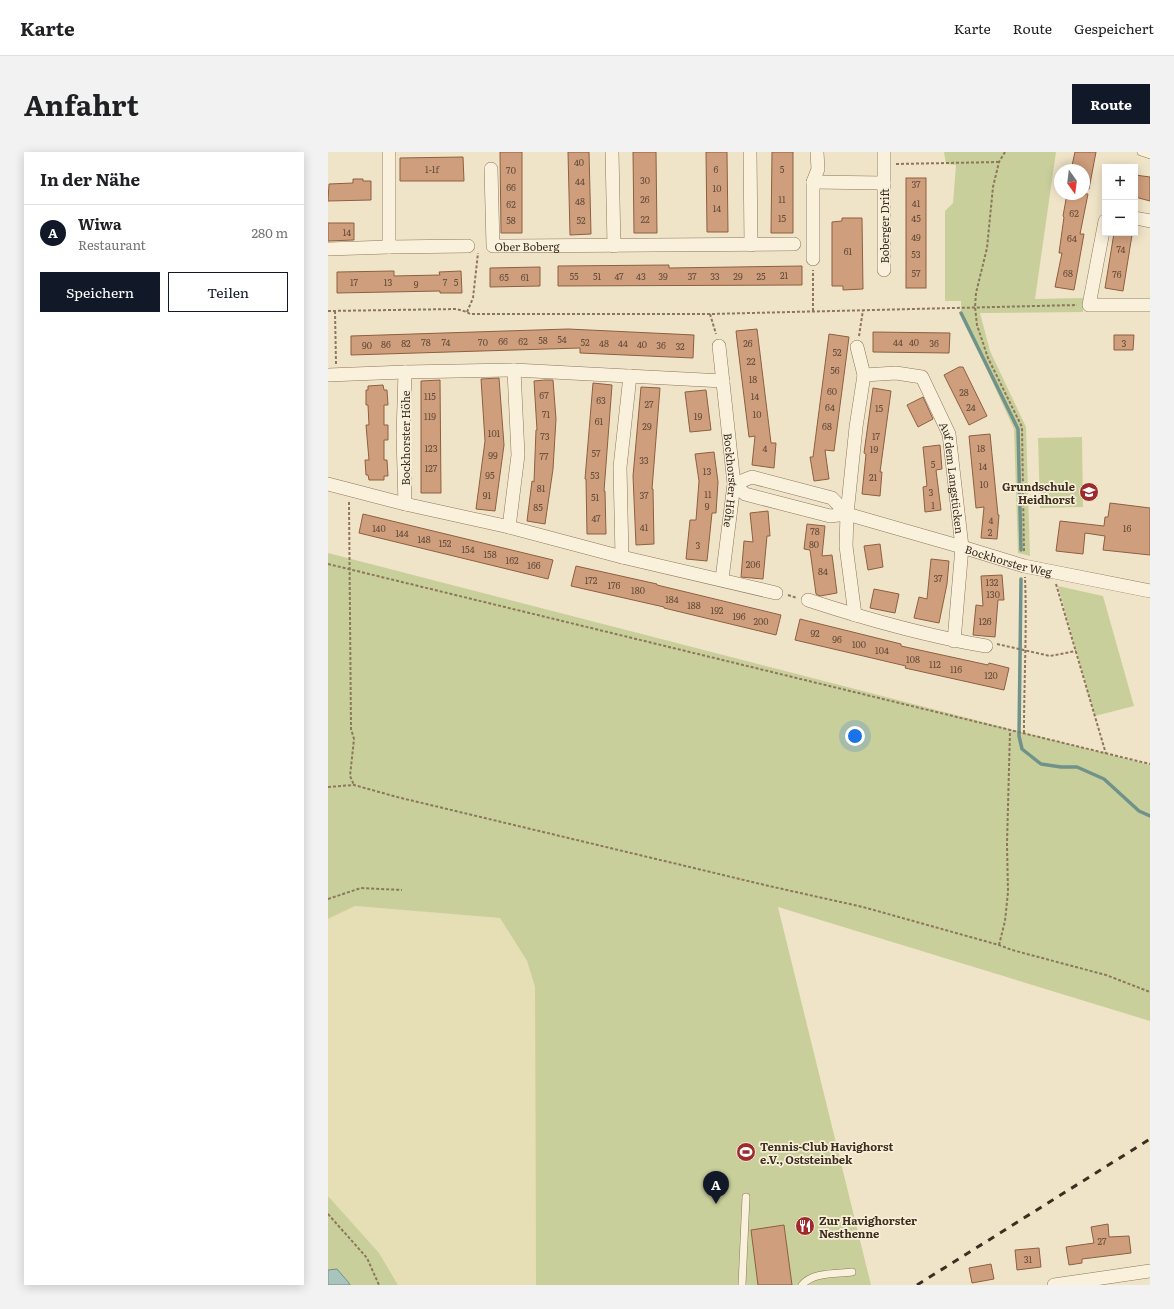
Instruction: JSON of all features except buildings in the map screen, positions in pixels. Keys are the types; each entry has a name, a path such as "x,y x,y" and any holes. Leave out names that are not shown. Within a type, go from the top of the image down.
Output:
{"street":[{"path":"389,152 389,247"},
{"path":"612,152 614,246"},
{"path":"750,152 751,244"},
{"path":"813,259 813,182 818,169 818,152"},
{"name":"Boberger Drift","path":"884,158 884,270"},
{"name":"Ober Boberg","path":"491,169 493,246 794,244"},
{"name":"Boberger Drift","path":"813,182 884,183"},
{"path":"1138,219 1150,221"},
{"path":"1102,236 1089,305 1150,305"},
{"path":"328,249 468,246"},
{"name":"Bockhorster Höhe","path":"719,346 734,484 722,579"},
{"path":"855,615 846,546 847,514 856,427 864,375 857,347"},
{"path":"332,375 514,370 723,381"},
{"path":"509,527 518,455 514,370"},
{"name":"Bockhorster Höhe","path":"405,504 403,436 406,372"},
{"name":"Auf dem Langstücken","path":"864,375 896,373 922,377 949,434 962,547 954,641"},
{"path":"622,557 620,467 630,376"},
{"path":"734,484 752,477 832,498 847,514"},
{"name":"Bockhorster Höhe","path":"328,484 405,504 509,527 622,557 722,579 776,593"},
{"name":"Bockhorster Weg","path":"734,484 745,494 752,496 830,516 847,514 1024,566 1150,591"},
{"path":"808,600 855,615 954,641 986,646"},
{"path":"1054,1285 1150,1271"}],"lane":[{"path":"1141,152 1150,155"},
{"path":"742,1285 746,1197"},
{"path":"802,1285 806,1281 816,1276 852,1272"}],"path":[{"path":"1004,152 999,162 993,187 987,248 977,286 975,307 977,325 988,358 1022,427 1026,611 1022,649 1023,733"},
{"path":"884,158 999,162"},
{"path":"467,312 473,298 479,246 493,246"},
{"path":"813,259 813,311"},
{"path":"328,311 456,309 470,314 710,314 1089,305"},
{"path":"857,347 863,310"},
{"path":"332,375 335,311"},
{"path":"710,314 719,346"},
{"path":"349,504 351,729 354,739 350,776 354,785"},
{"path":"328,564 1150,764"},
{"path":"1053,572 1106,754"},
{"path":"776,593 808,600"},
{"path":"986,646 996,643 1050,656 1076,651"},
{"path":"999,945 1005,921 1008,892 1007,844 1010,731"},
{"path":"328,787 354,785 397,797 863,907 1012,950 1106,975 1150,992"},
{"path":"328,899 362,888 402,890"},
{"path":"328,1214 367,1258 378,1285"}],"shaded area":[{"path":"355,906 500,918 527,961 535,987 536,1285 398,1285 379,1253 328,1196 328,919"}],"green space":[{"path":"944,152 1056,152 1035,299 1083,298 1083,312 980,313 990,351 1026,427 1030,556 1018,553 1014,429 961,313 961,301 945,301 945,211 953,203 956,165 946,164"},
{"path":"1082,437 1083,507 1040,508 1038,438"},
{"path":"328,553 1150,765 1150,1021 778,907 871,1285 536,1285 535,987 527,961 500,918 355,906 328,919"},
{"path":"1058,586 1103,596 1134,706 1095,716"},
{"path":"328,1196 379,1253 398,1285 350,1285 337,1270 328,1270"}],"water":[{"path":"337,1269 350,1285 328,1285 328,1270"}],"waterway":[{"path":"961,313 1018,429 1021,550"},
{"path":"1021,579 1019,736 1022,749 1041,764 1061,767 1077,767 1104,779 1139,811 1150,816"}],"railway":[{"path":"917,1285 1150,1139"}],"place":[{"name":"Grundschule Heidhorst","path":"1089,492"},
{"name":"Tennis-Club Havighorst e.V., Oststeinbek","path":"746,1152"},
{"name":"Wiwa","path":"716,1204"},
{"name":"Zur Havighorster Nesthenne","path":"805,1226"}]}
